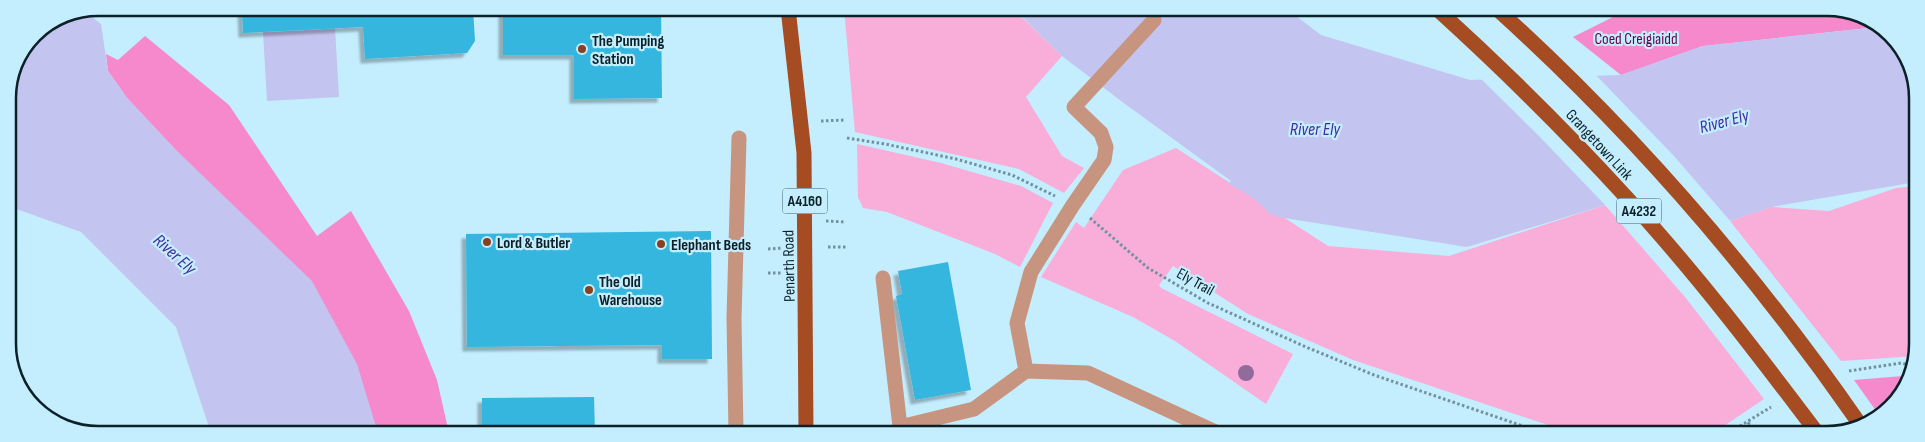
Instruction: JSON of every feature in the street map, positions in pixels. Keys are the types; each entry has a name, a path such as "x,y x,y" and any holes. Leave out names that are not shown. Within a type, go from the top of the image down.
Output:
{"main road":[{"name":"Penarth Road","path":"789,16 804,154 806,426"},
{"name":"Grangetown Link","path":"1444,16 1550,117 1628,199 1758,354 1812,426"},
{"name":"Grangetown Link","path":"1504,16 1596,105 1676,190 1746,272 1857,420"}],"street":[{"path":"1026,371 1017,323 1031,272 1104,160 1106,147 1101,133 1074,106 1154,20"},
{"path":"736,426 734,318 739,138"},
{"path":"883,278 899,426"},
{"path":"914,426 974,410 1026,371 1088,373 1203,426"}],"path":[{"name":"Ely Trail","path":"847,138 885,144 1012,175 1073,205 1102,226 1148,268 1208,303 1374,375 1523,426"},
{"path":"828,247 846,247"},
{"path":"768,249 786,248"},
{"path":"1848,371 1901,363 1906,364"},
{"path":"1739,426 1771,407"},
{"path":"1748,426 1750,419"}],"shaded area":[{"path":"845,16 1020,16 1062,56 1026,97 1062,156 1084,168 1064,193 1019,169 855,132"},
{"path":"857,144 941,163 1021,186 1053,203 1020,267 995,254 887,212 863,208 858,197"},
{"path":"1176,148 1328,246 1449,256 1605,205 1685,297 1764,399 1724,426 1551,426 1353,360 1248,314 1173,266 1159,285 1161,288 1293,354 1266,404 1175,341 1133,317 1041,277 1076,222 1084,228 1123,170"},
{"path":"1909,187 1907,357 1841,361 1730,221 1771,207 1829,211 1896,188"}],"green space":[{"name":"Coed Creigiaidd","path":"1615,16 1827,16 1843,18 1868,28 1703,46 1621,75 1573,37"},
{"path":"145,36 229,105 317,236 351,211 409,311 437,380 447,426 373,426 173,147 127,98 108,71 106,54 118,60"},
{"path":"1902,376 1888,398 1875,410 1854,380"}],"water":[{"name":"River Ely","path":"1021,16 1296,16 1321,35 1470,80 1621,75 1703,46 1868,28 1877,33 1892,48 1903,67 1907,82 1909,98 1909,183 1771,207 1730,221 1605,205 1467,247 1278,217 1268,212 1248,195 1228,184 1231,181 1062,56"},
{"name":"River Ely","path":"92,17 101,24 108,71 127,98 173,147 312,281 357,364 376,426 209,426 176,327 81,232 16,209 16,93 19,77 33,48 57,27 82,18"},
{"path":"335,28 339,97 267,101 263,32"}],"pier":[{"path":"1594,73 1674,156 1732,223 1607,207 1479,77"}],"building":[{"path":"242,16 473,16 475,41 467,53 365,59 363,27 243,33"},
{"name":"The Pumping Station","path":"503,16 661,16 662,98 574,99 574,55 503,55"},
{"name":"The Old Warehouse","path":"711,231 712,359 662,359 662,345 467,347 466,234"},
{"path":"948,262 971,390 915,400 896,296 902,294 898,271"},
{"path":"594,397 595,426 482,426 482,398"}],"place":[{"name":"The Pumping Station","path":"582,49"},
{"name":"Lord & Butler","path":"487,242"},
{"name":"Elephant Beds","path":"661,244"},
{"name":"The Old Warehouse","path":"589,290"}]}
